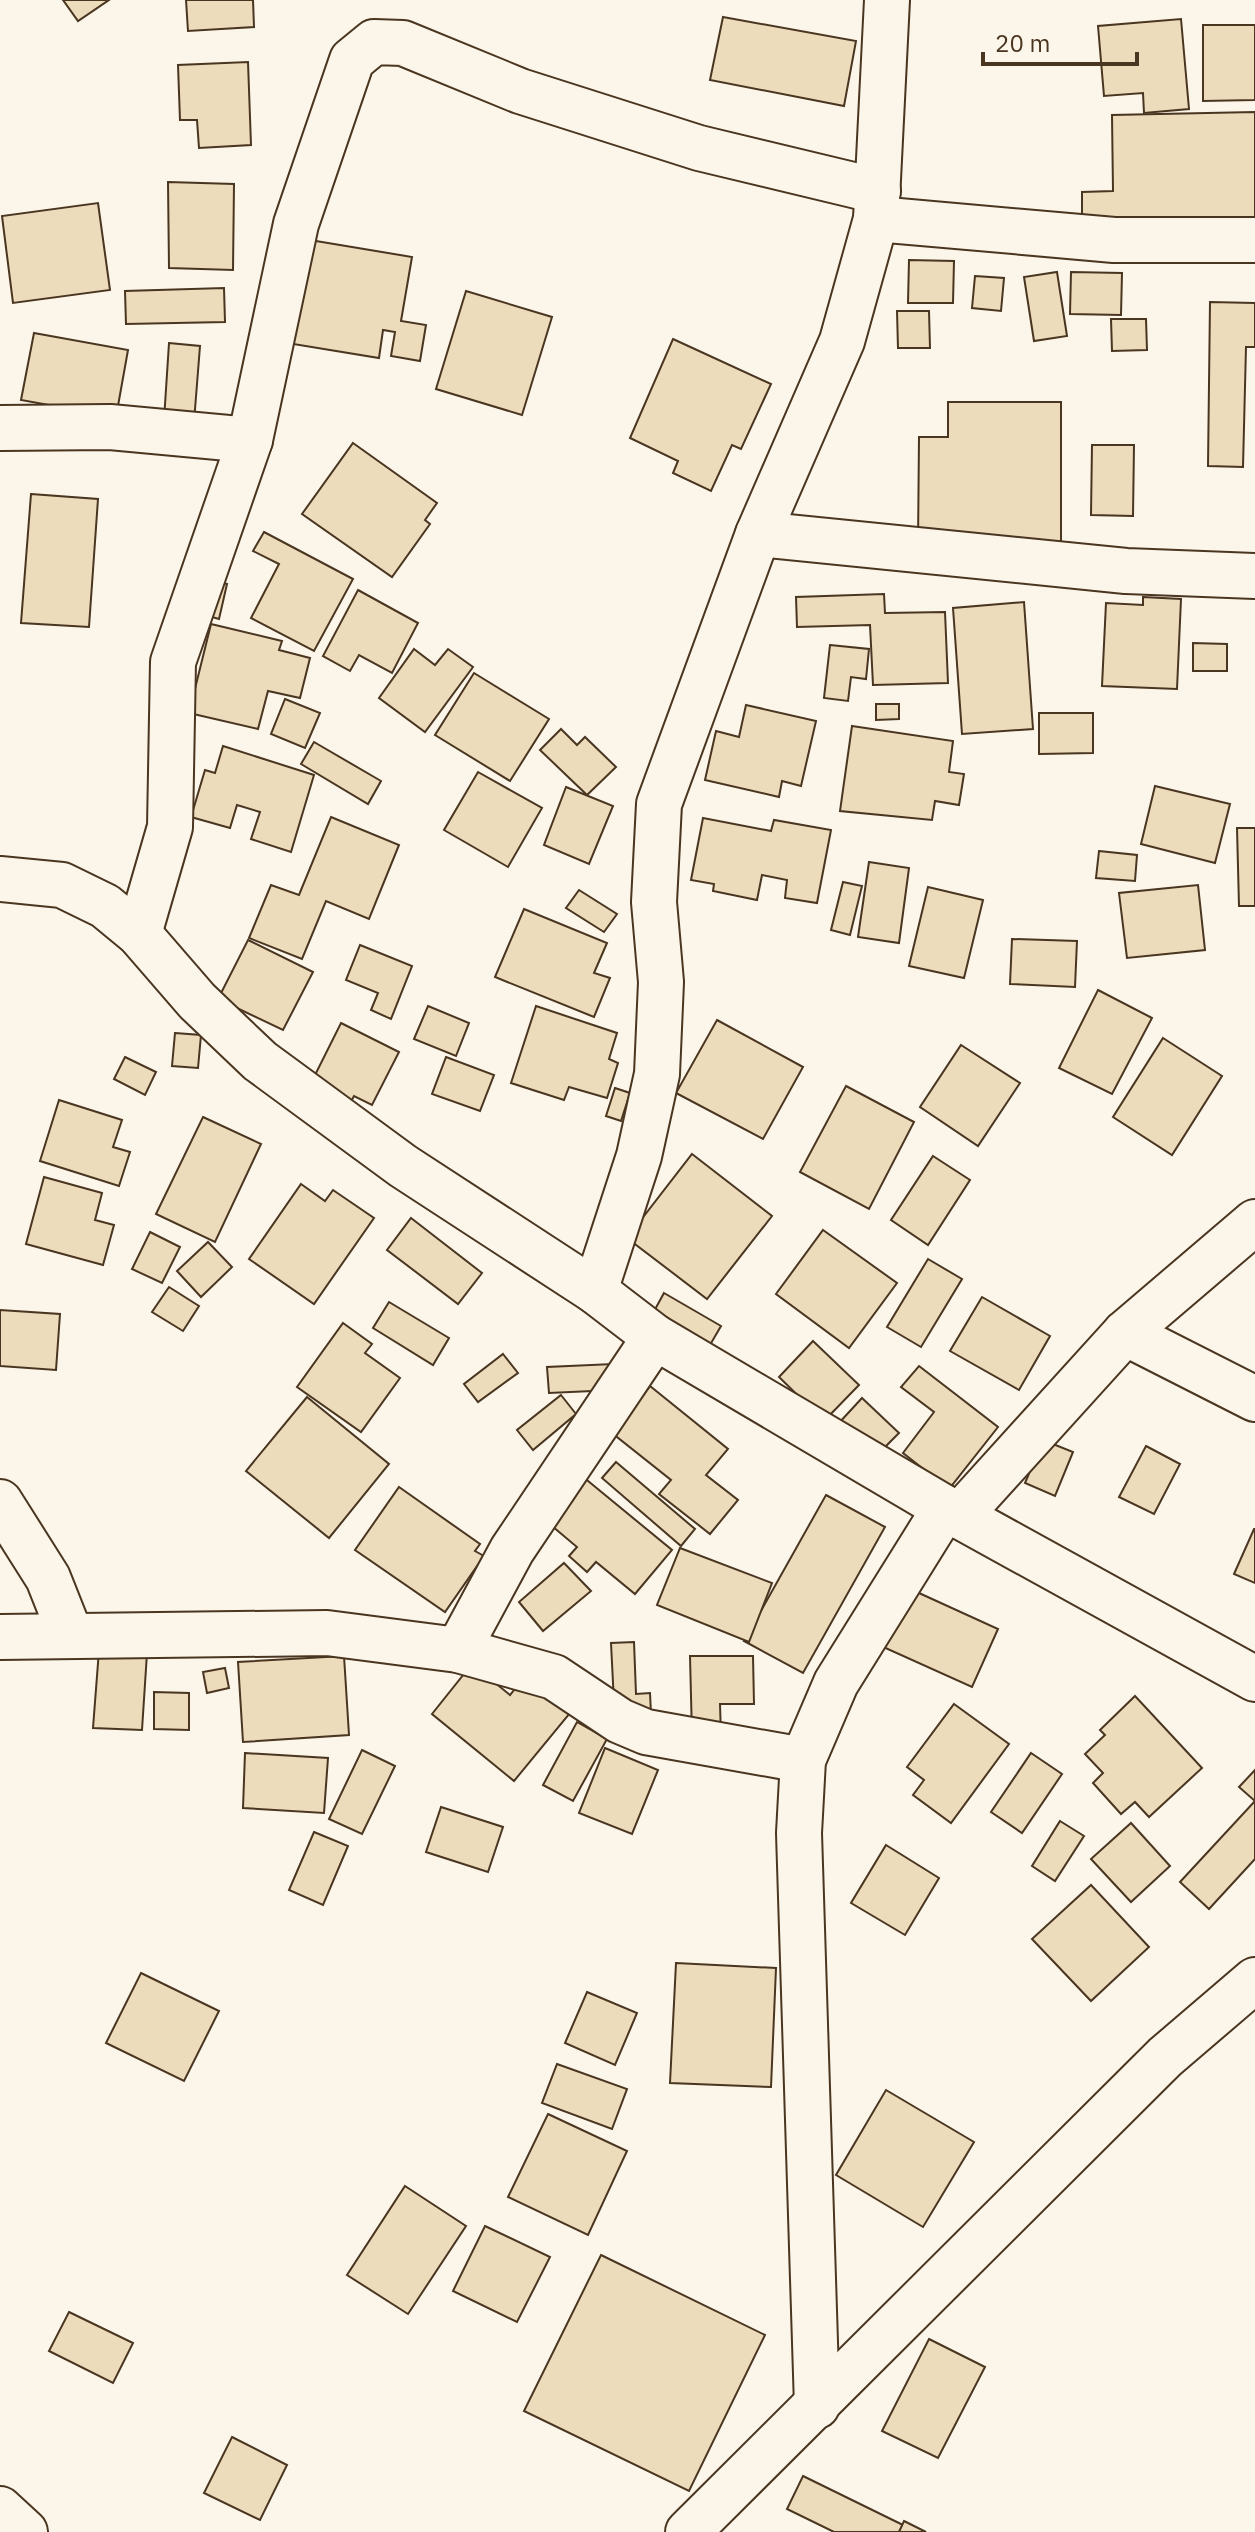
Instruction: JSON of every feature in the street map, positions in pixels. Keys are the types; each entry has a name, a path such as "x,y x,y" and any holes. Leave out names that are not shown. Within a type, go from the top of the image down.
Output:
{"street":[{"path":"595,1291 639,1156 657,1074 661,982 654,902 659,804 758,534 842,341 877,205 876,3"},
{"path":"139,934 170,827 173,662 250,440 296,224 352,60 374,42 403,43 520,91 877,205 1114,240 1255,240"},
{"path":"0,428 110,427 250,440"},
{"path":"758,534 1126,571 1255,576"},
{"path":"0,879 62,885 105,906 139,934 197,1001 260,1061 403,1166 595,1291 655,1337 953,1512 1255,1679"},
{"path":"817,2406 799,1833 803,1760 836,1683 953,1512 1125,1333 1255,1222"},
{"path":"1125,1333 1255,1399"},
{"path":"458,1650 512,1550 655,1337"},
{"path":"0,1502 48,1578 71,1636"},
{"path":"0,1637 327,1633 458,1650 554,1677 620,1721 646,1732 803,1760"},
{"path":"688,2532 1165,2057 1255,1980"},
{"path":"0,2509 25,2532"}],"building":[{"path":"63,0 109,0 78,21"},
{"path":"186,0 253,0 254,27 188,31"},
{"path":"723,17 856,41 844,106 710,80"},
{"path":"1181,19 1189,109 1144,113 1143,93 1104,96 1098,26"},
{"path":"1203,25 1255,25 1255,100 1203,101"},
{"path":"248,62 251,145 199,148 197,120 180,120 178,65"},
{"path":"1255,112 1255,229 1082,231 1082,192 1113,191 1112,115"},
{"path":"168,182 234,184 233,270 169,268"},
{"path":"98,203 110,290 13,303 2,216"},
{"path":"298,238 412,257 401,321 426,325 420,361 391,356 395,332 383,330 379,358 281,342"},
{"path":"909,260 954,261 953,303 908,303"},
{"path":"1057,272 1067,336 1034,341 1024,277"},
{"path":"1071,272 1122,273 1121,315 1070,314"},
{"path":"975,276 1004,278 1001,311 972,308"},
{"path":"224,288 225,322 126,324 125,291"},
{"path":"466,291 552,317 522,415 436,389"},
{"path":"1210,302 1255,303 1255,347 1246,347 1243,467 1208,466"},
{"path":"897,311 929,311 930,348 898,348"},
{"path":"1111,319 1146,319 1147,350 1112,351"},
{"path":"34,333 128,350 116,417 21,400"},
{"path":"673,339 771,384 741,449 732,445 711,491 673,473 678,461 630,438"},
{"path":"169,343 200,346 194,422 164,420"},
{"path":"948,402 1061,402 1061,546 918,545 919,437 948,437"},
{"path":"353,443 437,503 425,520 430,524 392,577 302,514"},
{"path":"1092,445 1134,445 1133,516 1091,515"},
{"path":"31,494 98,499 89,627 21,623"},
{"path":"264,532 353,579 314,651 251,618 279,564 253,551"},
{"path":"206,578 227,584 219,619 198,613"},
{"path":"358,590 418,623 392,673 359,655 350,671 323,656"},
{"path":"884,594 885,613 945,612 948,683 873,685 870,625 797,627 796,597"},
{"path":"1143,597 1181,599 1177,689 1102,686 1106,603 1143,605"},
{"path":"1024,602 1033,729 962,734 953,608"},
{"path":"211,624 282,641 279,650 310,658 300,698 268,691 258,729 189,713"},
{"path":"1193,643 1227,644 1227,671 1193,671"},
{"path":"830,645 869,649 866,679 851,677 848,701 824,698"},
{"path":"414,649 435,665 448,649 473,667 425,732 379,698"},
{"path":"474,673 549,719 510,781 435,735"},
{"path":"285,699 320,713 305,748 271,734"},
{"path":"876,704 899,704 899,719 876,720"},
{"path":"746,705 816,721 801,786 782,781 779,797 705,780 716,731 739,737"},
{"path":"1039,713 1093,713 1093,753 1039,754"},
{"path":"852,726 953,741 949,772 964,774 959,805 935,801 932,820 840,811"},
{"path":"561,729 577,745 585,737 616,767 587,795 540,750"},
{"path":"314,742 381,781 368,804 301,764"},
{"path":"223,746 314,775 291,852 251,839 260,812 237,805 230,828 191,817 205,770 215,773"},
{"path":"478,772 542,808 508,867 444,830"},
{"path":"1155,786 1230,804 1215,863 1141,844"},
{"path":"566,787 613,806 589,864 544,845"},
{"path":"331,817 399,845 369,919 326,901 302,959 249,938 271,885 299,895"},
{"path":"703,818 771,831 774,820 831,830 817,903 785,898 787,880 762,875 757,900 713,891 714,884 691,880"},
{"path":"1237,828 1255,828 1255,906 1239,906"},
{"path":"1099,851 1137,855 1135,881 1096,878"},
{"path":"869,862 909,868 899,943 858,937"},
{"path":"843,882 862,886 850,935 831,930"},
{"path":"1198,885 1205,950 1127,958 1119,893"},
{"path":"928,887 983,900 964,978 909,966"},
{"path":"579,890 617,914 604,932 566,908"},
{"path":"524,909 607,943 594,973 610,978 594,1017 495,977"},
{"path":"1012,939 1077,941 1075,987 1010,984"},
{"path":"248,940 313,972 283,1030 218,999"},
{"path":"360,945 412,966 391,1019 371,1010 378,993 346,980"},
{"path":"1098,990 1152,1018 1112,1094 1059,1068"},
{"path":"428,1006 469,1023 456,1056 414,1039"},
{"path":"536,1006 617,1033 609,1059 618,1063 607,1098 569,1087 564,1100 511,1083"},
{"path":"717,1020 803,1067 763,1139 676,1093"},
{"path":"341,1023 399,1052 372,1105 354,1096 348,1107 309,1087"},
{"path":"175,1033 201,1035 198,1068 172,1066"},
{"path":"1163,1038 1222,1076 1172,1155 1113,1117"},
{"path":"961,1045 1020,1083 978,1146 920,1107"},
{"path":"125,1057 156,1072 145,1095 114,1079"},
{"path":"446,1057 494,1075 480,1111 432,1094"},
{"path":"846,1086 914,1122 869,1209 800,1172"},
{"path":"615,1088 630,1093 621,1121 606,1116"},
{"path":"59,1100 122,1120 113,1147 130,1152 119,1186 40,1161"},
{"path":"203,1117 261,1144 215,1242 156,1214"},
{"path":"692,1154 772,1216 707,1299 627,1238"},
{"path":"933,1156 970,1180 928,1245 891,1220"},
{"path":"44,1177 102,1193 95,1220 114,1225 103,1265 26,1244"},
{"path":"301,1184 325,1201 333,1190 374,1218 314,1304 249,1259"},
{"path":"411,1218 482,1273 458,1304 387,1250"},
{"path":"823,1230 897,1283 849,1348 776,1294"},
{"path":"150,1232 180,1247 162,1283 132,1269"},
{"path":"208,1242 232,1267 201,1297 177,1271"},
{"path":"928,1259 962,1279 921,1347 887,1327"},
{"path":"169,1287 199,1306 183,1331 152,1312"},
{"path":"664,1293 721,1326 710,1345 653,1313"},
{"path":"982,1297 1050,1336 1019,1390 950,1351"},
{"path":"389,1302 449,1338 433,1365 373,1328"},
{"path":"0,1310 60,1314 56,1370 0,1366"},
{"path":"343,1323 372,1344 365,1353 400,1378 361,1432 297,1387"},
{"path":"813,1341 859,1385 824,1421 779,1377"},
{"path":"503,1354 518,1373 478,1402 464,1384"},
{"path":"613,1364 614,1390 549,1393 547,1367"},
{"path":"919,1366 998,1427 949,1489 903,1453 934,1412 901,1387"},
{"path":"650,1386 728,1449 706,1475 738,1500 710,1534 659,1494 671,1480 612,1433"},
{"path":"561,1395 576,1414 533,1450 517,1430"},
{"path":"307,1397 389,1464 329,1538 246,1471"},
{"path":"862,1398 899,1433 875,1457 838,1424"},
{"path":"1043,1440 1073,1452 1055,1496 1025,1483"},
{"path":"1146,1446 1180,1464 1154,1514 1119,1497"},
{"path":"616,1462 695,1529 681,1546 602,1478"},
{"path":"582,1476 672,1550 635,1594 596,1562 587,1572 569,1556 577,1547 546,1521"},
{"path":"399,1487 480,1544 475,1551 484,1556 445,1612 355,1550"},
{"path":"826,1495 885,1527 803,1673 744,1641"},
{"path":"1255,1529 1255,1583 1234,1574"},
{"path":"680,1548 772,1583 749,1642 657,1605"},
{"path":"564,1563 591,1591 543,1631 519,1602"},
{"path":"908,1588 998,1629 972,1687 881,1646"},
{"path":"634,1642 636,1694 650,1693 651,1714 614,1703 611,1643"},
{"path":"99,1650 147,1653 142,1730 93,1728"},
{"path":"344,1656 349,1735 243,1742 238,1662"},
{"path":"690,1656 753,1656 754,1704 720,1704 721,1736 692,1736"},
{"path":"472,1664 510,1695 530,1670 575,1707 514,1781 432,1714"},
{"path":"225,1668 229,1688 207,1693 203,1672"},
{"path":"154,1692 189,1693 189,1730 154,1729"},
{"path":"1135,1696 1202,1768 1149,1817 1135,1802 1121,1814 1093,1783 1103,1773 1085,1754 1105,1735 1100,1730"},
{"path":"954,1704 1009,1744 951,1823 913,1795 924,1780 907,1767"},
{"path":"577,1722 607,1739 573,1801 543,1785"},
{"path":"605,1748 658,1770 632,1834 579,1813"},
{"path":"362,1750 395,1766 362,1834 329,1819"},
{"path":"245,1753 328,1758 324,1813 243,1808"},
{"path":"1031,1753 1062,1774 1022,1833 991,1812"},
{"path":"1255,1770 1255,1801 1239,1787"},
{"path":"1255,1801 1255,1859 1209,1909 1180,1882"},
{"path":"441,1807 503,1827 488,1872 426,1852"},
{"path":"1060,1821 1084,1836 1055,1881 1032,1866"},
{"path":"1131,1823 1170,1866 1131,1902 1091,1859"},
{"path":"314,1832 348,1846 323,1905 289,1890"},
{"path":"886,1845 939,1878 905,1935 851,1903"},
{"path":"1091,1885 1149,1947 1091,2001 1032,1939"},
{"path":"676,1963 776,1968 771,2087 670,2083"},
{"path":"141,1973 219,2011 184,2081 106,2043"},
{"path":"587,1992 637,2013 615,2065 565,2043"},
{"path":"557,2064 627,2089 612,2129 542,2103"},
{"path":"886,2090 974,2142 923,2227 836,2175"},
{"path":"548,2114 627,2151 588,2235 508,2197"},
{"path":"405,2186 466,2226 408,2314 347,2275"},
{"path":"485,2226 550,2257 517,2322 453,2291"},
{"path":"601,2255 765,2335 689,2491 524,2411"},
{"path":"69,2312 133,2343 113,2383 49,2351"},
{"path":"929,2339 985,2367 938,2458 882,2431"},
{"path":"232,2437 287,2465 260,2520 204,2493"},
{"path":"803,2476 903,2525 899,2532 834,2532 787,2509"},
{"path":"904,2521 926,2532 899,2532"}]}
